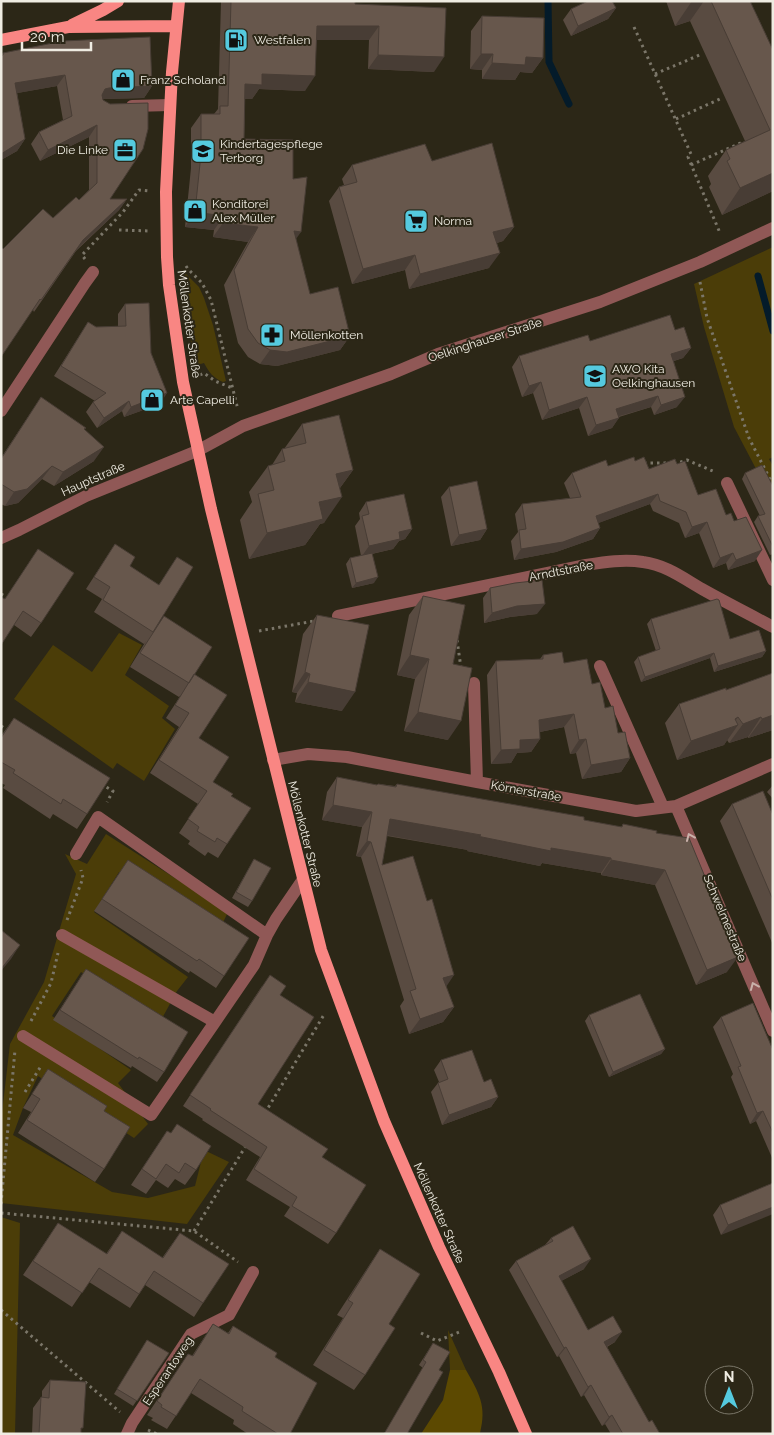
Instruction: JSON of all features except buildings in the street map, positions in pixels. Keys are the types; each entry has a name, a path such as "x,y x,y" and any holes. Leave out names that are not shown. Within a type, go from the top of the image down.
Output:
{"main road":[{"path":"68,27 118,1"},
{"path":"166,192 170,105 179,1"},
{"path":"1,40 68,27 176,26"},
{"name":"Möllenkotter Straße","path":"166,192 169,285 183,382 241,633 302,881 321,950 384,1121 439,1247 526,1434"}],"street":[{"path":"121,106 170,105"},
{"name":"Oelkinghauser Straße","path":"198,450 243,426 391,374 438,354 600,302 694,264 773,228"},
{"path":"1,411 93,272"},
{"name":"Hauptstraße","path":"1,538 86,496 198,450"},
{"path":"727,483 773,580"},
{"name":"Arndtstraße","path":"338,616 586,565 625,561 658,565 676,573 773,627"},
{"name":"Schwelmestraße","path":"600,666 670,806 773,1031"},
{"path":"474,683 477,782"},
{"name":"Körnerstraße","path":"273,760 308,754 347,757 636,811 670,806 773,764"},
{"path":"76,854 98,817 266,935"},
{"path":"23,1036 151,1115 254,965 266,935 302,881"},
{"path":"62,934 215,1022"},
{"name":"Esperantoweg","path":"130,1428 191,1334 229,1315 253,1272"}],"path":[{"path":"634,27 691,154 688,157 691,165 728,249"},
{"path":"656,74 702,54"},
{"path":"676,119 722,98"},
{"path":"691,165 743,142"},
{"path":"734,146 737,152"},
{"path":"93,272 82,254 123,212 138,190 166,192"},
{"path":"120,230 166,232"},
{"path":"167,257 184,260 188,269 202,283 211,300 243,426"},
{"path":"694,264 700,281 707,318 749,438 773,485"},
{"path":"183,382 204,373 215,381 232,388"},
{"path":"666,468 687,460 721,475 727,483"},
{"path":"640,463 669,463 671,466"},
{"path":"1,594 7,597"},
{"path":"241,633 338,616"},
{"path":"456,633 463,682 474,683"},
{"path":"1,726 10,731"},
{"path":"96,781 113,791 98,817"},
{"path":"261,1121 337,994"},
{"path":"25,1092 49,1052"},
{"path":"194,1231 250,1138"},
{"path":"1,1213 194,1231 253,1272"},
{"path":"1,1310 130,1428 158,1434"},
{"path":"421,1333 438,1341 476,1324"}],"shaded area":[{"path":"773,247 773,457 769,459 773,466 773,501 734,427 704,327 694,284"},
{"path":"181,269 199,287 204,298 213,325 226,381 223,382 214,377 204,363 197,365 189,334"},
{"path":"119,633 142,645 125,675 169,706 162,718 175,729 144,781 117,763 113,769 14,699 53,645 92,672"},
{"path":"106,834 228,912 219,931 119,872 94,912 188,977 177,991 160,1022 81,972 52,1016 131,1070 118,1083 148,1124 134,1138 38,1076 13,1135 112,1192 148,1198 195,1186 204,1150 229,1162 187,1224 1,1203 1,1121 10,1044 44,982 76,874 65,854 87,864"},
{"path":"1,1217 20,1223 15,1434 1,1434"},
{"path":"448,1330 466,1370 450,1370"},
{"path":"450,1370 466,1370 475,1386 483,1415 480,1433 421,1434 443,1400"}],"waterway":[{"path":"548,1 549,62 569,104"},
{"path":"758,276 773,331"}],"place":[{"name":"Westfalen","path":"236,40"},
{"name":"Franz Scholand","path":"123,80"},
{"name":"Die Linke","path":"125,150"},
{"name":"Kindertagespflege Terborg","path":"203,151"},
{"name":"Konditorei Alex Müller","path":"195,211"},
{"name":"Norma","path":"416,221"},
{"name":"Möllenkotten","path":"272,335"},
{"name":"AWO Kita Oelkinghausen","path":"595,376"},
{"name":"Arte Capelli","path":"152,400"}]}
